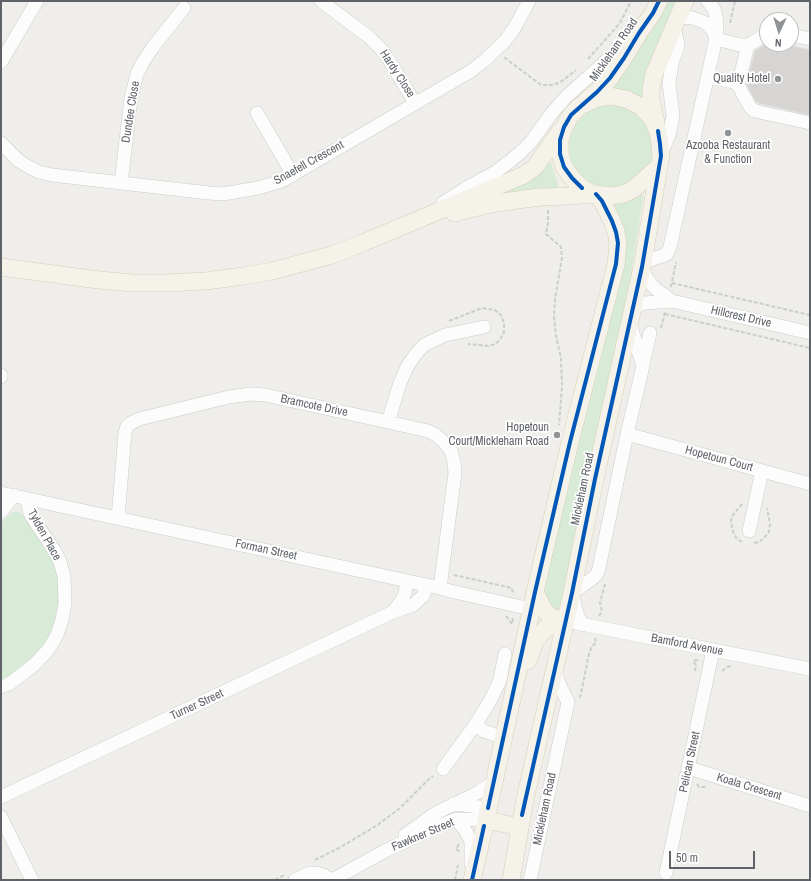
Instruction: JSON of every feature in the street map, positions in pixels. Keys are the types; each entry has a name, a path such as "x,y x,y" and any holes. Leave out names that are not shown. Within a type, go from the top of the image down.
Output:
{"main road":[{"name":"Mickleham Road","path":"580,106 597,92 610,78 659,1"},
{"path":"412,223 491,204 541,197 595,194 610,196 624,194 635,188 660,161 660,144 651,101 651,90 654,74 685,1"},
{"path":"1,266 64,276 120,282 166,283 206,281 272,271 345,250 524,175 535,167 571,115 580,106 595,98 610,96 626,99 640,106 651,117 658,132"},
{"path":"564,127 560,140 560,154 564,167 582,188 595,194"},
{"name":"Mickleham Road","path":"511,880 521,821 642,265 660,161"},
{"name":"Mickleham Road","path":"472,880 531,609 570,442 616,264 618,243 616,232 602,201 595,194"},
{"path":"535,592 549,616 565,622"},
{"path":"512,698 536,640 546,628 565,622"},
{"path":"487,814 521,821"}],"street":[{"path":"1,62 36,1"},
{"name":"Hardy Close","path":"321,1 370,37 389,60 415,103"},
{"name":"Snaefell Crescent","path":"1,143 19,161 28,167 39,172 52,175 192,192 223,194 258,188 282,181 471,71 505,41 515,27 529,1"},
{"path":"642,265 665,256 668,254 670,247 716,38 716,16 714,9 708,1"},
{"name":"Dundee Close","path":"121,183 132,98 137,74 153,47 184,8"},
{"path":"660,161 669,136 673,116 669,83 672,63 678,46 676,21 693,18 706,23 713,31 716,38"},
{"path":"412,223 468,187 494,173 513,159 531,142 551,114 566,97 607,60 629,36 639,33"},
{"path":"799,37 810,39"},
{"path":"716,38 740,45 748,45 759,38"},
{"path":"738,85 748,45"},
{"path":"708,77 734,82 738,85 753,110 810,123"},
{"path":"257,113 292,174"},
{"name":"Hillcrest Drive","path":"642,265 646,278 657,290 672,301"},
{"name":"Hillcrest Drive","path":"631,317 639,305 645,303 672,301 810,333"},
{"path":"631,317 643,366"},
{"path":"388,422 400,383 407,367 415,355 424,346 445,335 484,327"},
{"path":"585,625 576,614 572,592 593,578 597,574 599,568 650,333"},
{"name":"Bramcote Drive","path":"118,518 125,433 127,426 139,419 229,397 251,394 265,395 417,428 432,433 445,442 451,451 454,462 455,473 433,587"},
{"name":"Hopetoun Court","path":"627,434 810,484"},
{"path":"749,531 762,471"},
{"name":"Forman Street","path":"1,493 531,609"},
{"path":"1,512 20,497"},
{"name":"Tylden Place","path":"1,688 9,684 34,665 48,650 57,634 62,620 65,603 64,576 59,559 20,497"},
{"path":"393,612 405,594 407,581"},
{"name":"Turner Street","path":"1,797 393,612 413,605 433,587"},
{"name":"Bamford Avenue","path":"565,622 810,669"},
{"name":"Pelican Street","path":"666,873 713,650"},
{"path":"443,769 475,725 490,701 500,680 505,654"},
{"name":"Mickleham Road","path":"530,880 568,702 554,670"},
{"path":"475,725 484,731 503,738"},
{"name":"Koala Crescent","path":"688,768 810,806"},
{"path":"451,804 478,792 494,782"},
{"name":"Fawkner Street","path":"385,851 410,831 451,804 471,806 487,814"},
{"name":"Fawkner Street","path":"332,880 385,851 436,827 456,819 487,814"},
{"path":"1,816 32,880"},
{"path":"456,819 465,830 471,842 472,880"},
{"path":"290,877 316,873 332,880"}],"path":[{"path":"587,60 620,23 631,1"},
{"path":"509,53 505,58 541,85 556,84 577,69"},
{"path":"548,210 546,234 561,247 562,258 555,299 554,317 556,336 561,358 562,386 558,429"},
{"path":"672,283 810,315"},
{"path":"664,314 810,348"},
{"path":"719,675 727,667 736,666"},
{"path":"311,862 339,848 376,826 399,809 428,780 443,769"},
{"path":"275,880 290,877"}],"green space":[{"path":"665,1 676,1 647,69 645,76 644,100 611,88"},
{"path":"611,105 627,108 641,117 650,131 653,147 650,163 641,177 627,186 611,189 595,186 581,177 572,163 569,147 572,131 581,117 595,108"},
{"path":"549,163 551,163 558,184 556,188 490,196 539,173"},
{"path":"640,194 643,196 643,199 625,311 559,613 545,603 543,585 617,284 609,203"},
{"path":"16,511 21,513 36,531 56,566 61,595 54,631 32,663 1,683 1,522"}],"building":[{"name":"Quality Hotel","path":"799,47 810,50 810,115 756,102 747,85 755,51 759,48 759,52 799,52"}],"cycle path":[{"path":"582,188 564,167 560,154 560,140 564,127 571,115 597,92 610,78 653,13 659,1"},
{"path":"522,815 572,593 595,479 642,267 661,156 658,131"},
{"path":"488,808 535,592 570,442 616,264 618,243 616,232 602,201 596,194"},
{"path":"472,880 484,826"}],"place":[{"name":"Quality Hotel","path":"778,79"},
{"name":"Azooba Restaurant & Function","path":"728,133"},
{"name":"Hopetoun Court/Mickleham Road","path":"557,435"}]}
